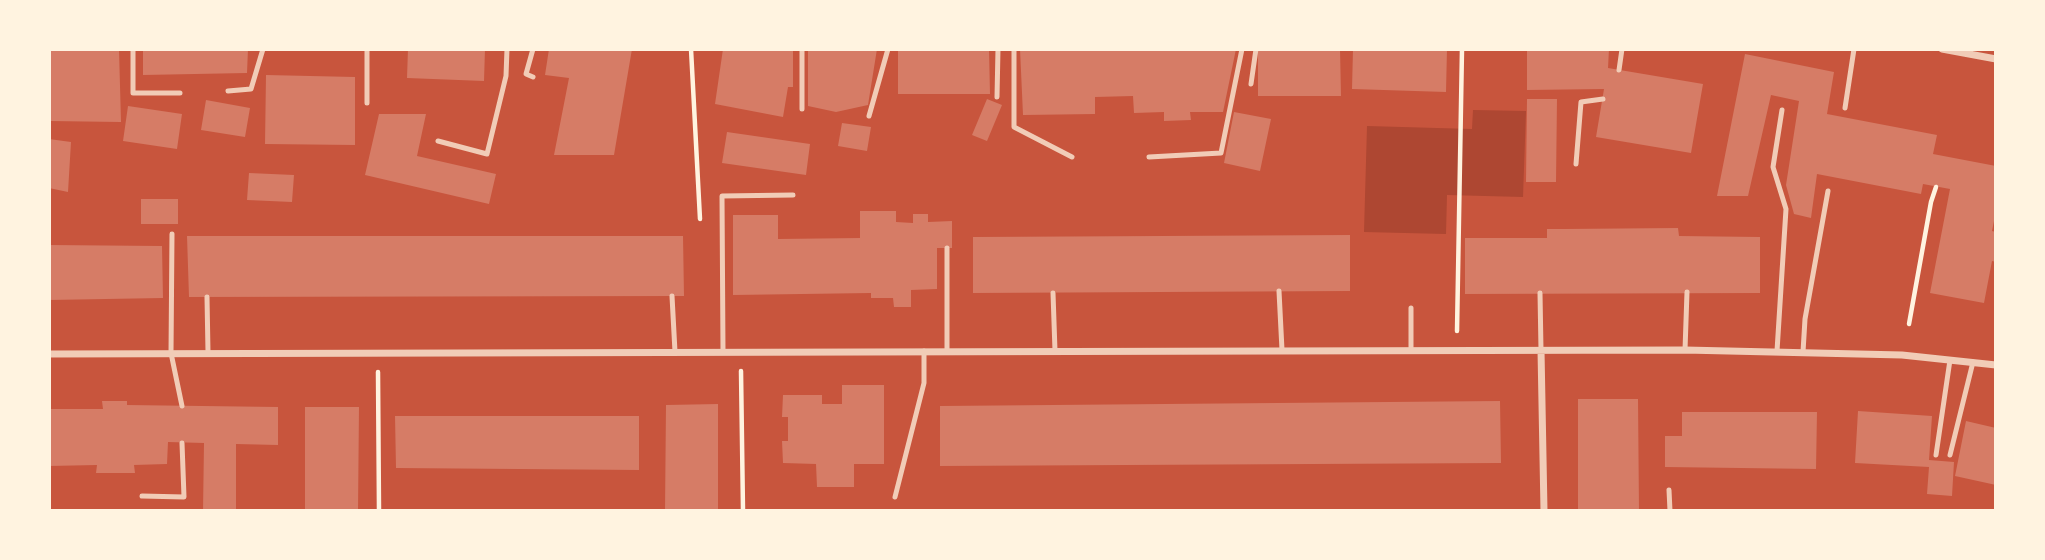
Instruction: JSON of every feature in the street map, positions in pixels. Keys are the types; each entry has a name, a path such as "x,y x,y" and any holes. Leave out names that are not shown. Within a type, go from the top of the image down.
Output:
{"street":[{"path":"1942,49 1996,59"},
{"path":"1541,350 1544,511"},
{"path":"49,354 377,351 1685,350 1803,352 1996,365"}],"lane":[{"path":"133,49 133,93 180,93"},
{"path":"228,91 251,89 263,49"},
{"path":"367,49 368,103"},
{"path":"438,141 487,154 506,76 507,49"},
{"path":"533,49 526,74 533,77"},
{"path":"802,49 802,109"},
{"path":"869,116 888,49"},
{"path":"997,97 998,49"},
{"path":"1014,49 1014,127 1072,157"},
{"path":"1149,157 1221,153 1242,49"},
{"path":"1251,84 1256,49"},
{"path":"1619,70 1622,49"},
{"path":"1845,108 1854,49"},
{"path":"1576,164 1581,102 1603,99"},
{"path":"1777,351 1786,209 1773,167 1782,110"},
{"path":"1803,352 1805,319 1828,191"},
{"path":"723,352 722,196 793,195"},
{"path":"172,234 171,353 181,406"},
{"path":"947,248 947,351"},
{"path":"1279,291 1282,350"},
{"path":"1685,350 1687,292"},
{"path":"1053,293 1055,351"},
{"path":"1540,293 1541,350"},
{"path":"672,296 675,352"},
{"path":"206,297 208,352"},
{"path":"1410,349 1411,308"},
{"path":"895,497 924,383 924,351"},
{"path":"1936,455 1950,360"},
{"path":"1950,454 1973,362"},
{"path":"142,496 184,497 182,443"},
{"path":"1669,490 1670,511"}],"path":[{"path":"691,49 700,225"},
{"path":"1457,349 1462,49"},
{"path":"1909,324 1936,187"},
{"path":"377,351 379,511"},
{"path":"740,352 743,511"}],"shaded area":[{"path":"1473,110 1526,111 1523,197 1447,195 1446,234 1364,232 1367,126 1472,129"}],"building":[{"path":"49,49 119,49 121,122 49,121"},
{"path":"143,49 248,49 247,73 143,75"},
{"path":"408,49 485,49 484,81 407,78"},
{"path":"549,49 632,49 614,155 554,155 569,78 545,75"},
{"path":"723,49 793,49 793,87 788,87 783,117 715,104"},
{"path":"808,49 877,49 868,105 836,112 808,106"},
{"path":"898,49 989,49 990,94 898,94"},
{"path":"1020,49 1236,49 1223,112 1190,112 1191,120 1164,121 1164,112 1134,113 1133,96 1095,97 1095,114 1023,115"},
{"path":"1258,49 1340,49 1341,96 1258,96"},
{"path":"1353,49 1447,49 1446,92 1352,89"},
{"path":"1527,49 1609,49 1608,68 1703,84 1691,153 1596,137 1604,89 1527,90"},
{"path":"1745,54 1834,72 1827,114 1937,135 1933,154 1996,166 1996,211 1992,231 1996,232 1996,262 1992,261 1984,303 1930,293 1950,189 1923,184 1921,194 1817,174 1811,218 1794,214 1786,185 1799,101 1771,95 1748,196 1717,196"},
{"path":"266,75 355,77 355,145 265,144"},
{"path":"987,99 1002,105 987,141 972,135"},
{"path":"1527,99 1557,99 1556,182 1526,182"},
{"path":"206,100 250,108 245,137 201,130"},
{"path":"128,106 182,114 177,149 123,141"},
{"path":"1234,112 1271,119 1260,171 1224,163"},
{"path":"379,114 426,114 417,156 496,174 489,204 365,175"},
{"path":"842,123 871,127 867,151 838,146"},
{"path":"727,132 810,144 806,175 722,163"},
{"path":"49,139 71,142 68,192 49,188"},
{"path":"249,173 294,175 292,202 247,200"},
{"path":"141,199 178,199 178,224 141,224"},
{"path":"860,211 896,211 896,222 913,223 913,214 928,214 928,222 952,221 952,248 937,248 937,289 911,290 911,307 894,307 893,298 871,298 871,293 733,295 733,215 778,215 778,239 860,238"},
{"path":"1678,228 1679,236 1760,237 1760,293 1465,294 1465,238 1547,238 1547,229"},
{"path":"1350,235 1350,291 973,293 973,237"},
{"path":"187,236 683,236 684,296 189,297"},
{"path":"49,245 162,246 163,298 49,300"},
{"path":"842,385 884,385 884,464 854,464 854,487 817,487 816,464 783,463 782,441 788,441 788,417 782,417 783,395 822,395 822,404 842,404"},
{"path":"1578,399 1638,399 1639,511 1578,511"},
{"path":"102,401 127,401 127,405 278,407 278,445 236,444 236,511 203,511 204,443 168,442 167,464 134,465 135,473 96,473 97,465 49,466 49,409 103,409"},
{"path":"1500,401 1501,463 940,466 940,406"},
{"path":"718,404 718,511 665,511 666,405"},
{"path":"305,407 359,407 358,511 305,511"},
{"path":"1858,411 1932,416 1929,460 1954,462 1952,496 1927,494 1929,467 1855,463"},
{"path":"1682,412 1817,412 1816,469 1665,467 1665,436 1682,436"},
{"path":"395,416 639,416 639,470 396,468"},
{"path":"1966,421 1996,428 1996,485 1955,476"}]}
